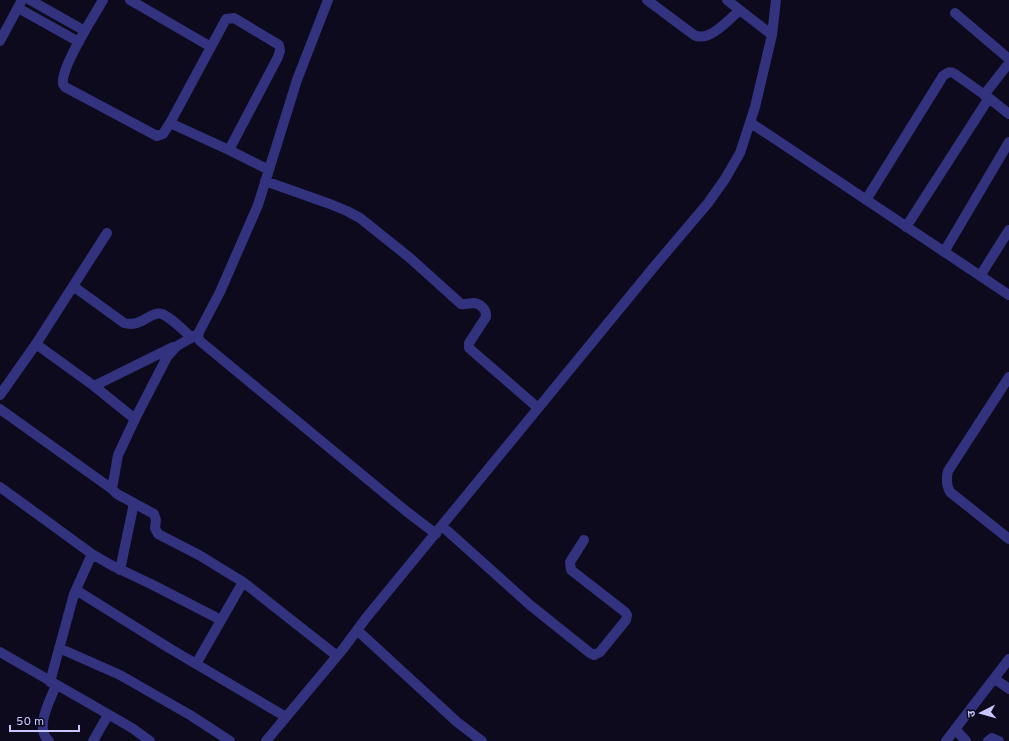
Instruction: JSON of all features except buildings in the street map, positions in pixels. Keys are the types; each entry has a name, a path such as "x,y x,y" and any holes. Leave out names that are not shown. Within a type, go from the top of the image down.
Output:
{"street":[{"path":"30,0 85,32"},
{"path":"103,0 79,42 63,75 63,84 153,134 160,136 170,123 226,19 231,18 276,43 280,48 278,57 229,150"},
{"path":"130,0 211,46"},
{"path":"94,386 195,336 220,292 243,242 258,204 297,80 328,0"},
{"path":"647,0 694,35 701,37 710,35 740,10"},
{"path":"728,0 772,35"},
{"path":"266,741 337,656 538,408 708,203 725,179 740,153 751,123 772,35 776,0"},
{"path":"0,41 20,4 79,42"},
{"path":"955,13 1009,59"},
{"path":"906,226 1009,63"},
{"path":"866,200 943,76 947,73 953,73 987,96 1009,114"},
{"path":"170,123 269,170"},
{"path":"751,123 1009,295"},
{"path":"944,252 1009,142"},
{"path":"265,181 330,204 360,218 410,258 461,304 466,305 475,303 485,310 486,317 469,343 469,348 538,408"},
{"path":"980,276 1009,230"},
{"path":"0,396 36,344 107,233"},
{"path":"74,286 124,323 137,324 156,314 160,314 195,336 406,511 436,534"},
{"path":"36,344 135,418"},
{"path":"112,489 118,455 135,418 167,357 177,346"},
{"path":"1009,377 948,471 946,485 950,492 1009,539"},
{"path":"0,409 117,494 151,512 156,517 155,528 158,534 199,555 243,582 337,656"},
{"path":"0,487 92,554 120,570 221,620"},
{"path":"120,570 134,503"},
{"path":"442,526 530,605 594,655 600,652 626,620 627,615 571,570 570,562 584,540"},
{"path":"49,741 44,736 42,727 53,683 59,648 76,590 92,554"},
{"path":"196,664 243,582"},
{"path":"76,590 196,664 286,717"},
{"path":"357,630 457,722 482,741"},
{"path":"59,648 139,686 190,715 230,741"},
{"path":"0,652 132,728 150,741"},
{"path":"946,741 1009,660"},
{"path":"995,678 1009,689"},
{"path":"93,741 108,715"},
{"path":"955,730 966,741"},
{"path":"988,741 992,738 999,741"}]}
